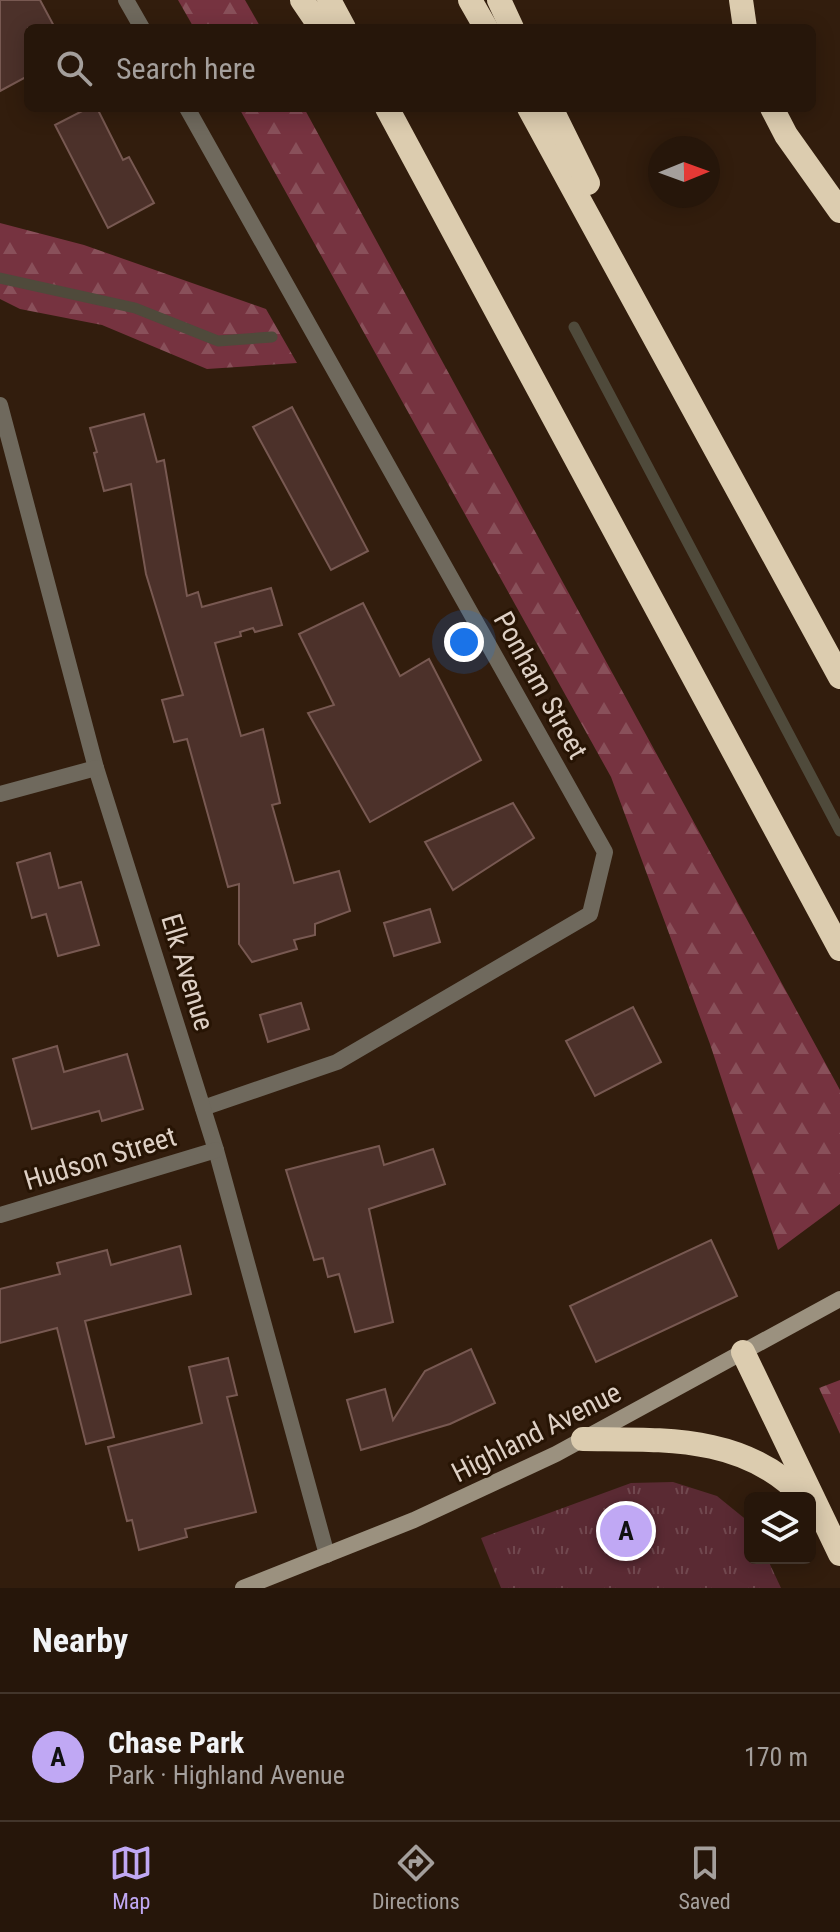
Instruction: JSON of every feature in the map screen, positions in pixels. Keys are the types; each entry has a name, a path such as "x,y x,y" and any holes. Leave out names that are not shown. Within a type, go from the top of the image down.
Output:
{"highway":[{"path":"302,0 318,24"},
{"path":"329,0 342,24"},
{"path":"470,0 484,24"},
{"path":"499,0 510,24"},
{"path":"741,0 744,24"},
{"path":"378,112 438,201"},
{"path":"389,112 840,949"},
{"path":"531,112 840,677"},
{"path":"553,112 729,473"},
{"path":"774,112 786,135 840,211"},
{"path":"743,1352 840,1554"},
{"path":"583,1439 693,1442 720,1447 775,1472 797,1492"},
{"path":"816,1512 826,1525"}],"main road":[{"name":"Highland Avenue","path":"243,1588 466,1497 583,1439 840,1299"}],"street":[{"path":"126,0 140,24"},
{"name":"Ponham Street","path":"189,112 605,852 590,914 337,1062 203,1108"},
{"name":"Elk Avenue","path":"0,405 96,768 216,1150 327,1555"},
{"path":"0,794 96,768"},
{"name":"Hudson Street","path":"0,1215 216,1150"}],"green space":[{"path":"178,0 245,0 259,24 192,24"},
{"path":"241,112 306,112 840,1090 840,1204 778,1250 710,1044 611,777"},
{"path":"0,223 84,245 266,309 297,363 207,369 102,325 20,309 0,299"},
{"path":"840,1380 840,1434 819,1388"},
{"path":"673,1482 717,1496 744,1518 744,1564 770,1564 781,1588 501,1588 481,1538 631,1483"}],"building":[{"path":"0,0 40,0 53,24 24,24 24,78 0,91"},
{"path":"80,112 99,112 123,160 129,157 154,203 108,228 55,125"},
{"path":"292,407 368,551 331,570 253,427"},
{"path":"144,414 157,462 164,460 187,596 198,592 202,607 271,588 282,625 255,632 253,628 240,632 241,636 215,643 241,736 263,729 280,803 272,805 294,883 339,871 350,911 315,924 315,935 294,940 297,949 252,962 239,944 239,884 228,887 187,739 174,742 162,700 183,695 146,574 131,484 104,491 94,453 97,452 90,428"},
{"path":"363,603 400,676 429,659 481,760 370,822 308,713 334,705 299,634"},
{"path":"513,803 534,838 453,890 425,842"},
{"path":"50,853 59,888 81,882 99,945 58,956 46,914 32,918 17,863"},
{"path":"430,909 440,942 394,956 384,923"},
{"path":"301,1003 309,1029 268,1042 260,1015"},
{"path":"633,1007 661,1062 595,1096 566,1041"},
{"path":"57,1046 64,1072 127,1054 143,1109 102,1121 99,1111 32,1129 13,1059"},
{"path":"379,1146 384,1165 433,1149 445,1184 369,1209 393,1322 355,1332 339,1274 328,1277 323,1258 314,1260 286,1170"},
{"path":"711,1240 737,1296 596,1362 570,1306"},
{"path":"180,1246 191,1294 85,1321 114,1437 86,1444 57,1328 0,1343 0,1289 60,1274 57,1263 107,1250 111,1265"},
{"path":"471,1349 495,1403 450,1424 361,1450 347,1400 385,1389 393,1420 425,1371"},
{"path":"228,1358 237,1395 227,1397 256,1512 185,1529 187,1537 139,1550 132,1520 127,1521 108,1447 202,1423 189,1367"}],"waterway":[{"path":"0,278 135,308 218,341 272,337"},
{"path":"574,327 840,831"}],"place":[{"name":"Chase Park","path":"626,1531"}]}
